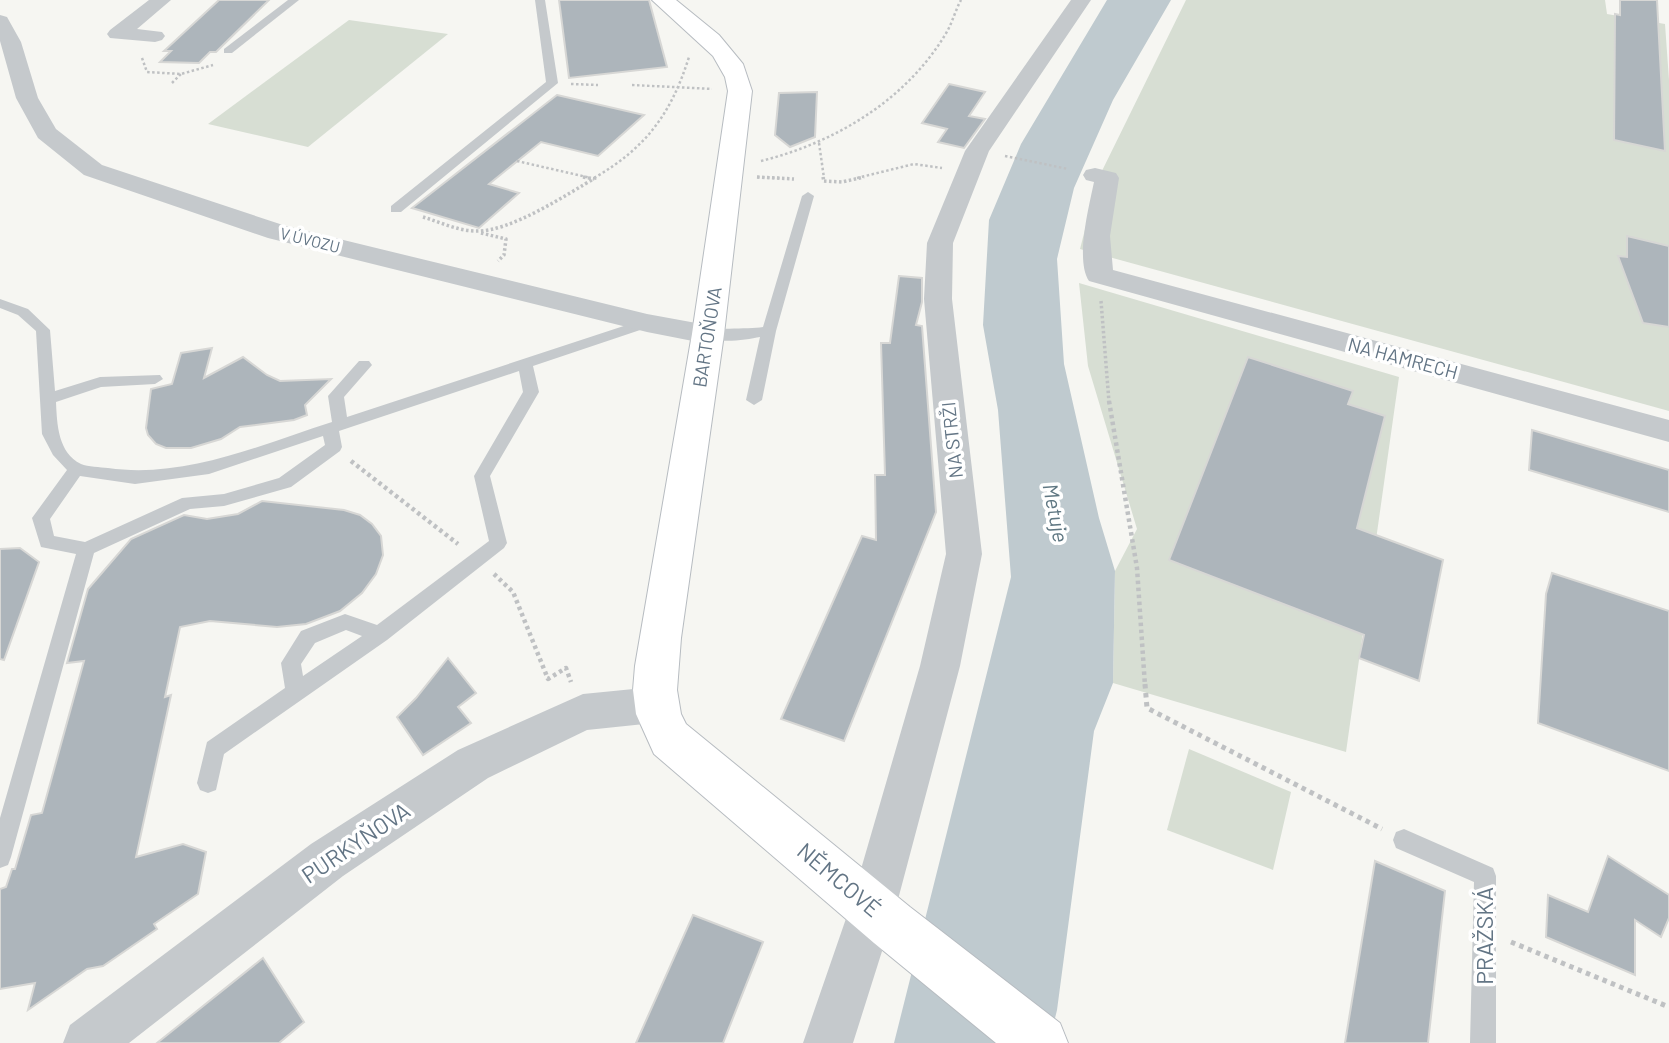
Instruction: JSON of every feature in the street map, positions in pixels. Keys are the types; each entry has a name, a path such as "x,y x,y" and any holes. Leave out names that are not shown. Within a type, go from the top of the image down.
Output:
{"street":[{"path":"155,36 117,34 160,0"},
{"name":"BARTOŇOVA","path":"654,705 660,638 708,334 740,91 737,74 729,60 663,0"},
{"name":"NA STRŽI","path":"828,1043 882,916 964,554 938,299 940,243 976,150 1081,0"},
{"name":"V ÚVOZU","path":"0,20 11,42 27,98 46,133 93,170 277,232 647,323 708,334"},
{"path":"1083,172 1107,178 1097,236 1099,275"},
{"name":"NA HAMRECH","path":"1099,275 1669,431"},
{"name":"NĚMCOVÉ","path":"654,705 660,723 670,739 882,916 1040,1043"},
{"name":"PURKYŇOVA","path":"88,1043 327,860 473,764 583,712 654,705"}],"lane":[{"path":"228,51 294,0"},
{"path":"396,209 552,83 540,0"},
{"path":"754,400 769,331 808,196"},
{"path":"0,303 23,312 43,330 50,434 59,451 76,469 135,478 209,468 647,323"},
{"path":"708,334 745,335 769,331"},
{"path":"208,783 214,749 380,634 498,543 482,476 531,393 525,364"},
{"path":"76,469 41,518 47,542 86,549 188,503 224,500 285,483 334,447 336,396 364,365"},
{"path":"49,399 100,382 155,379"},
{"path":"0,857 86,549"},
{"path":"296,692 291,663 308,637 345,622 380,634"},
{"name":"PRAŽSKÁ","path":"1404,840 1485,876 1483,1043"}],"path":[{"path":"731,170 819,143 864,116 916,73 946,33 961,0"},
{"path":"478,232 517,220 594,179 628,156 654,132 681,88 694,26"},
{"path":"155,36 142,57 147,72 181,74 213,65 228,51"},
{"path":"172,83 181,74"},
{"path":"632,85 740,91"},
{"path":"819,143 825,181"},
{"path":"1009,157 1083,172"},
{"path":"517,162 594,179"},
{"path":"811,180 842,182 914,164 967,172"},
{"path":"731,170 798,179"},
{"path":"808,196 825,181"},
{"path":"396,209 506,239 505,255"},
{"path":"1099,275 1107,388 1137,568 1147,708 1404,840"},
{"path":"367,474 477,559 513,592 548,679"},
{"path":"1486,932 1669,1007"}],"shaded area":[{"path":"1186,0 1605,0 1607,14 1665,24 1669,80 1669,411 1080,249 1098,179"},
{"path":"349,20 448,34 308,147 208,124"},
{"path":"1079,283 1399,377 1346,752 1113,683 1115,571 1137,529 1088,366"},
{"path":"1189,749 1291,792 1273,870 1167,830"}],"water":[{"name":"Metuje","path":"1107,0 1171,0 1113,100 1074,188 1057,259 1064,364 1099,518 1115,571 1113,683 1094,731 1057,1010 1049,1043 894,1043 1011,577 998,410 983,325 989,220 1021,144"}],"building":[{"path":"219,0 269,0 216,52 210,52 199,63 160,62 171,51 164,51"},
{"path":"559,0 649,0 667,67 569,78"},
{"path":"1620,0 1657,0 1665,151 1614,140 1615,14 1620,15"},
{"path":"949,84 985,92 969,116 985,119 964,148 938,142 947,129 922,123"},
{"path":"817,92 815,137 790,147 775,135 779,93"},
{"path":"557,95 644,115 598,156 541,142 489,184 519,193 479,228 412,208"},
{"path":"1627,236 1669,246 1669,327 1643,323 1618,256 1627,257"},
{"path":"899,276 922,278 922,302 916,325 922,326 936,512 844,741 781,719 862,536 876,540 875,475 885,475 881,343 890,343"},
{"path":"212,348 204,378 243,357 280,381 331,379 305,405 307,415 294,420 240,427 221,439 191,448 166,448 156,444 146,428 151,389 172,384 181,353"},
{"path":"1248,357 1353,391 1348,404 1385,416 1357,528 1443,560 1419,681 1359,658 1364,635 1169,560"},
{"path":"1532,430 1669,470 1669,512 1529,470"},
{"path":"262,501 344,510 360,515 372,524 381,536 383,555 376,574 362,593 340,611 306,624 277,627 210,621 180,627 165,697 171,695 136,857 183,844 206,852 198,894 154,924 157,929 103,966 87,969 28,1010 35,983 0,989 0,889 6,887 12,869 15,869 31,815 42,813 84,661 67,663 88,589 131,539 184,515 207,519 238,514"},
{"path":"20,548 39,562 4,660 0,659 0,549"},
{"path":"1552,573 1669,611 1669,771 1538,723 1546,594"},
{"path":"448,658 476,693 458,707 471,723 423,755 397,717"},
{"path":"1608,856 1669,895 1669,918 1661,937 1635,920 1635,975 1546,937 1548,895 1588,912"},
{"path":"1375,861 1445,891 1428,1043 1345,1043"},
{"path":"693,915 763,942 723,1043 636,1043"},
{"path":"263,958 304,1022 279,1043 157,1043"}]}
